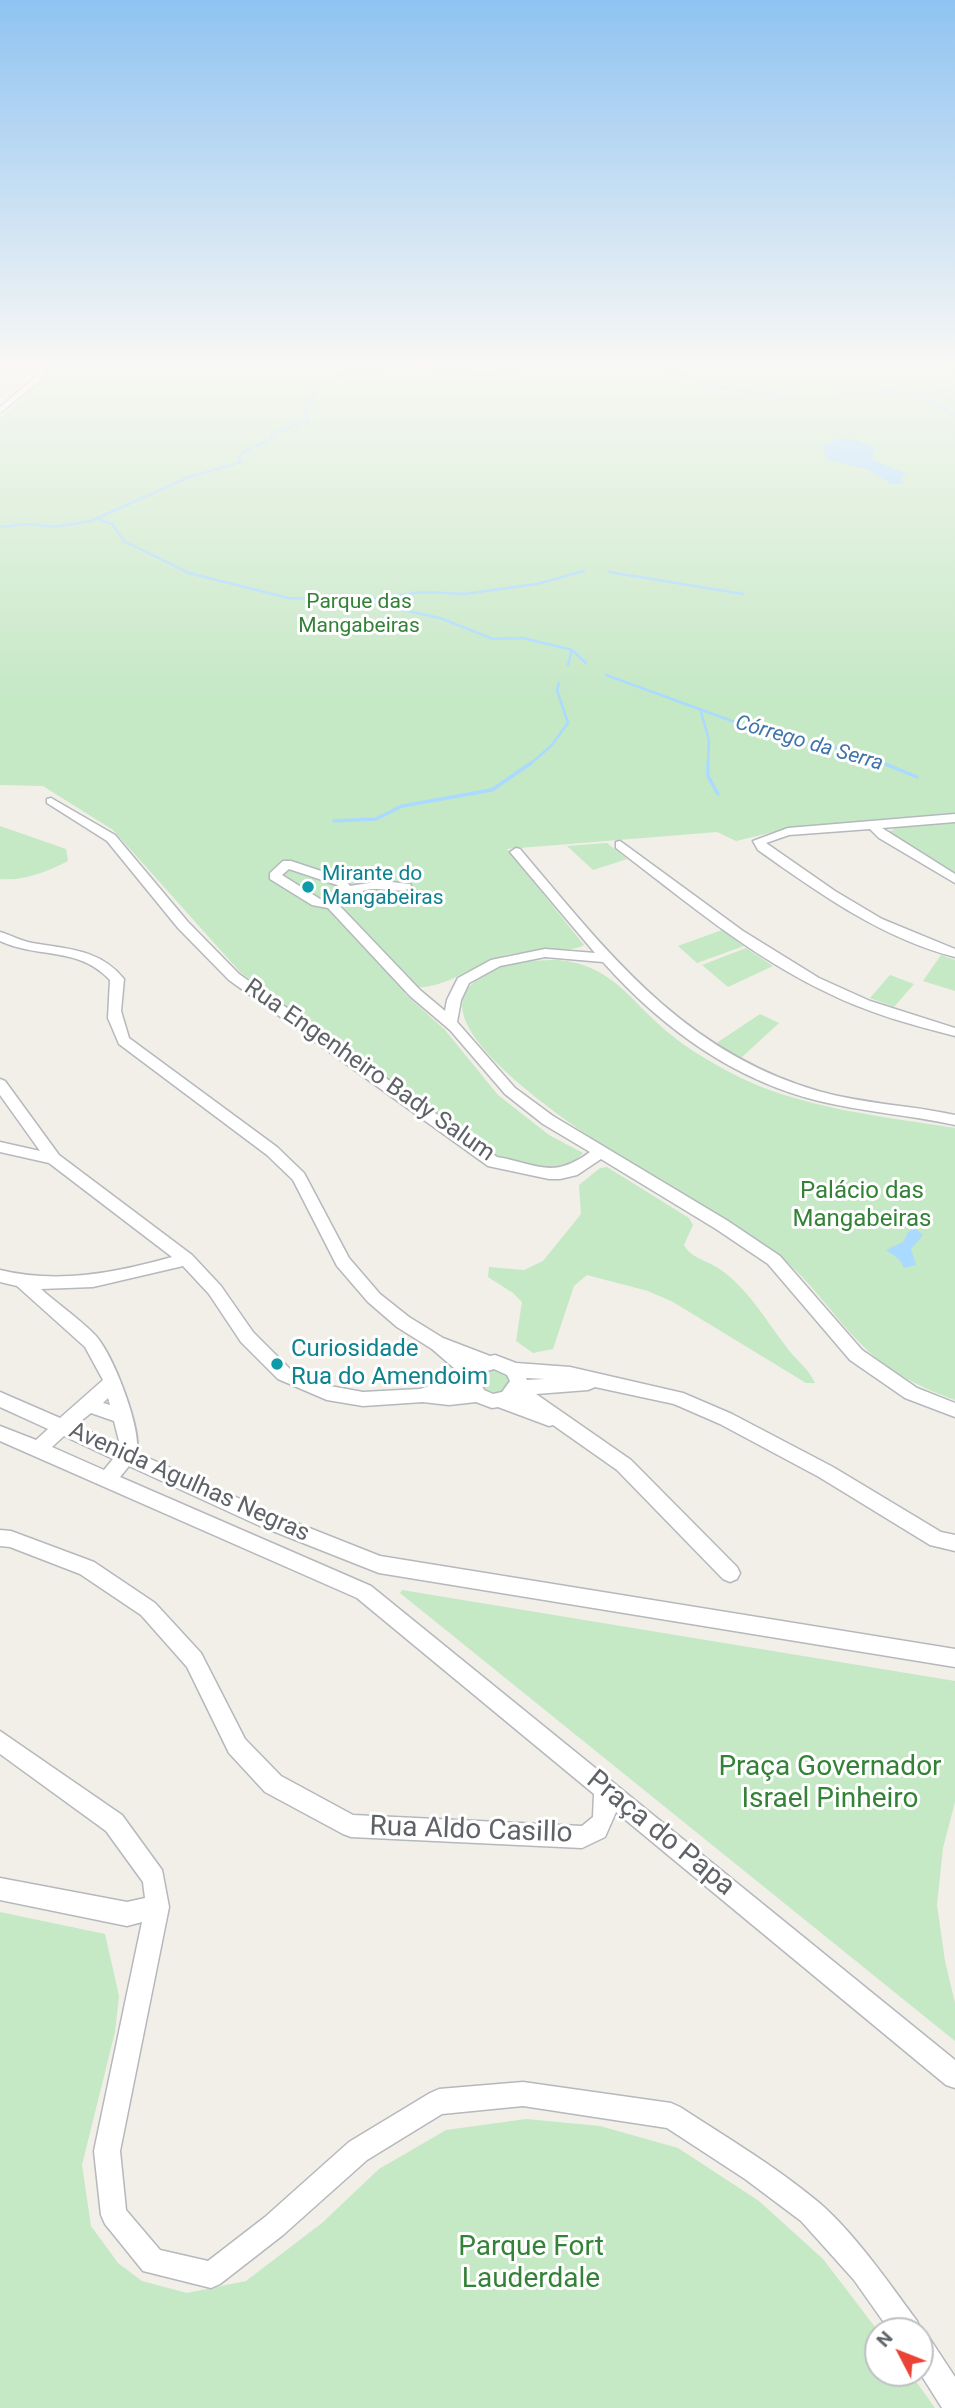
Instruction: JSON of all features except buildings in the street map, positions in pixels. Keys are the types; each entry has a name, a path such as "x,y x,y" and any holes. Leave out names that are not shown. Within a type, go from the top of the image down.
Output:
{"street":[{"name":"Rua Engenheiro Bady Salum","path":"51,801 111,838 183,925 234,977 493,1162 540,1175 555,1175 583,1167 602,1152"},
{"path":"955,818 886,823 876,827 788,832 759,841 762,847 865,917 913,939 955,953"},
{"path":"876,827 883,835 955,879"},
{"path":"620,845 764,952 816,982 870,1006 955,1032"},
{"path":"516,852 607,958 670,1022 709,1050 756,1074 817,1096 951,1116"},
{"path":"346,890 341,882 287,864 274,876 316,902 332,905 415,993 450,1023 510,1091 548,1120 774,1261 846,1344 871,1366 911,1393 955,1410"},
{"path":"332,905 346,890 392,884 405,887"},
{"path":"0,936 76,952 93,957 107,967 117,979 112,1010 115,1026 124,1041 272,1151 299,1177 343,1262 374,1298 403,1322 438,1344 488,1363 502,1363 516,1382 624,1465 730,1573"},
{"path":"450,1023 454,1000 463,981 496,963 545,953 607,958"},
{"path":"0,1084 54,1159 186,1259 215,1290 247,1337 284,1374 327,1393 363,1399 420,1396 449,1398 473,1383 488,1363"},
{"path":"0,1147 54,1159"},
{"path":"0,1276 24,1284 105,1279 186,1259"},
{"path":"24,1284 91,1342 113,1382 124,1418 127,1455 107,1480"},
{"path":"438,1344 473,1383 500,1400 574,1429"},
{"path":"38,1450 59,1425 90,1406 113,1382"},
{"path":"500,1400 516,1382 610,1382 677,1398 726,1419 826,1472 937,1539 955,1543"},
{"name":"Avenida Agulhas Negras","path":"0,1399 267,1520 379,1564"},
{"path":"90,1406 124,1418"},
{"name":"Avenida Agulhas Negras","path":"0,1433 364,1592"},
{"name":"Rua Aldo Casillo","path":"0,1538 11,1539 87,1568 149,1609 194,1660 237,1746 273,1784 351,1826 582,1837 598,1831 605,1820 606,1790"},
{"path":"364,1592 379,1564 955,1658"},
{"name":"Praça do Papa","path":"364,1592 955,2076"},
{"path":"0,1741 114,1823 154,1878 157,1907 107,2151 114,2216 152,2262 211,2275 274,2226 358,2151 439,2102 523,2094 671,2116 754,2170 810,2212 863,2272 897,2317"},
{"path":"0,1889 127,1914 157,1907"},
{"path":"934,2370 955,2402"}],"green space":[{"name":"Parque das Mangabeiras","path":"0,476 955,476 955,815 790,828 736,841 717,832 507,849 584,945 568,950 503,956 434,985 409,987 404,993 445,1030 498,1095 549,1135 583,1153 562,1165 535,1166 485,1150 241,973 113,830 43,786 0,785"},
{"path":"955,822 955,876 889,832 897,827"},
{"path":"0,826 66,849 68,861 35,875 0,879"},
{"path":"607,843 627,859 593,870 567,846"},
{"path":"722,930 744,946 697,963 678,946"},
{"path":"746,948 773,966 728,987 702,965"},
{"path":"941,955 955,960 955,991 923,981"},
{"name":"Palácio das Mangabeiras","path":"558,960 577,963 608,977 685,1045 733,1074 759,1086 786,1096 842,1110 955,1128 955,1400 918,1385 873,1356 810,1285 773,1251 583,1132 529,1091 486,1052 464,1016 469,987 498,968 522,962"},
{"path":"890,975 914,984 894,1007 870,998"},
{"path":"760,1014 779,1023 741,1058 715,1044"},
{"path":"607,1167 689,1218 693,1225 684,1245 687,1249 718,1268 740,1286 815,1383 806,1383 673,1302 648,1291 587,1275 574,1286 553,1349 533,1353 516,1341 522,1302 488,1277 489,1267 524,1270 543,1261 581,1214 579,1185 600,1168"},
{"path":"494,1367 511,1376 510,1389 496,1396 481,1392 477,1376"},
{"name":"Praça Governador Israel Pinheiro","path":"402,1590 955,1681 955,1802 943,1848 937,1905 945,1961 955,2003 955,2041 400,1593"},
{"name":"Parque Fort Lauderdale","path":"0,1912 105,1934 119,1996 115,2032 82,2165 91,2226 118,2263 142,2281 187,2293 246,2281 322,2223 379,2169 446,2130 526,2119 600,2126 678,2148 759,2201 823,2259 867,2317 864,2317 864,2387 920,2387 935,2408 0,2408"}],"water":[{"path":"879,476 904,476 900,479 903,483 891,484"},
{"path":"916,1229 923,1235 911,1249 916,1265 904,1268 899,1259 886,1250 903,1242 909,1231"}],"waterway":[{"name":"Córrego da Serra","path":"0,527 28,524 55,527 91,521 191,476"},
{"name":"Córrego da Serra","path":"97,519 112,524 124,541 189,573 288,598 357,600 424,592 464,594 537,584 584,571"},
{"name":"Córrego da Serra","path":"609,572 743,594"},
{"name":"Córrego da Serra","path":"361,601 440,618 493,639 523,638 572,650"},
{"name":"Córrego da Serra","path":"568,665 572,650"},
{"name":"Córrego da Serra","path":"572,650 586,663"},
{"name":"Córrego da Serra","path":"606,675 776,737 850,750 885,764"},
{"name":"Córrego da Serra","path":"529,765 551,746 568,723 557,690 559,683"},
{"name":"Córrego da Serra","path":"701,712 709,740 708,765"},
{"name":"Córrego da Serra","path":"334,821 376,819 402,806 492,790 531,763"},
{"name":"Córrego da Serra","path":"885,764 917,777"},
{"name":"Córrego da Serra","path":"708,765 708,776 718,794"}],"place":[{"name":"Mirante do Mangabeiras","path":"308,887"},
{"name":"Curiosidade Rua do Amendoim","path":"277,1364"}]}
